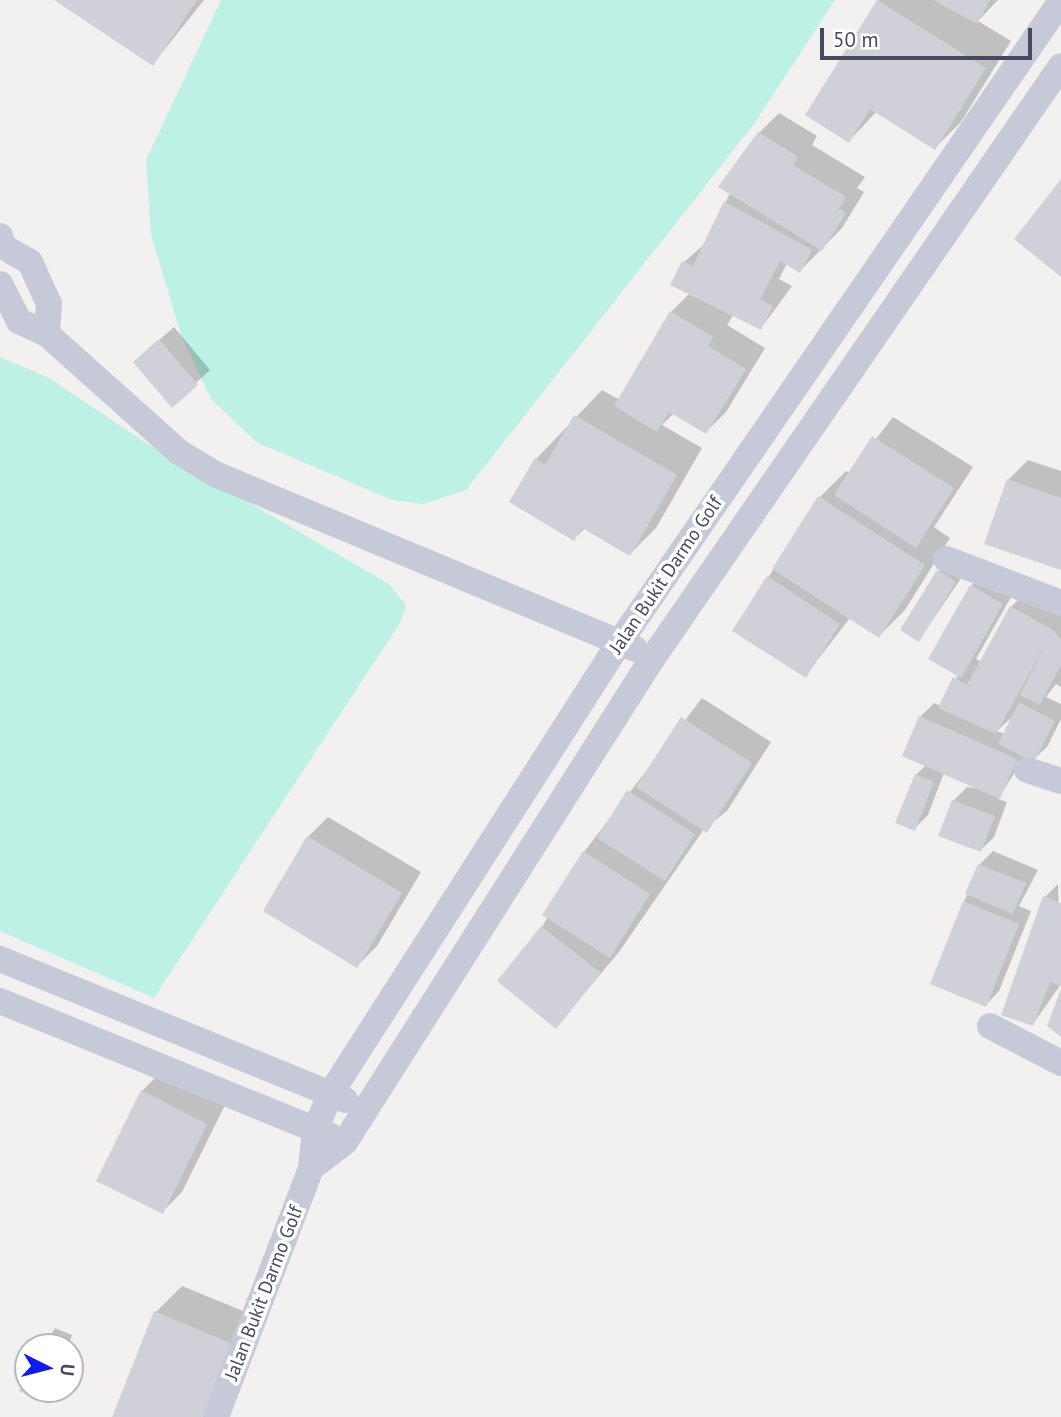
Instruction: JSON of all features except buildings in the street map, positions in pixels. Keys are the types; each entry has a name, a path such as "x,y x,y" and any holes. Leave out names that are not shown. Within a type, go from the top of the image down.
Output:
{"street":[{"name":"Jalan Bukit Darmo Golf","path":"216,1417 311,1168 314,1130 331,1093 621,640 1061,1"},
{"name":"Jalan Bukit Darmo Golf","path":"311,1168 345,1142 652,659 1061,66"},
{"path":"1,246 30,262 49,304 47,334"},
{"path":"0,284 19,321 47,334 179,452 215,474 621,640 652,659"},
{"path":"946,559 1061,603"},
{"path":"1027,770 1061,781"},
{"path":"0,959 331,1093 364,1109"},
{"path":"0,1001 345,1142"},
{"path":"990,1026 1061,1063"}],"green space":[{"path":"221,0 835,0 754,124 466,490 423,504 392,500 256,442 211,399 181,335 151,235 146,160"},
{"path":"0,357 47,377 148,444 389,584 406,605 400,623 154,998 0,931"}]}
